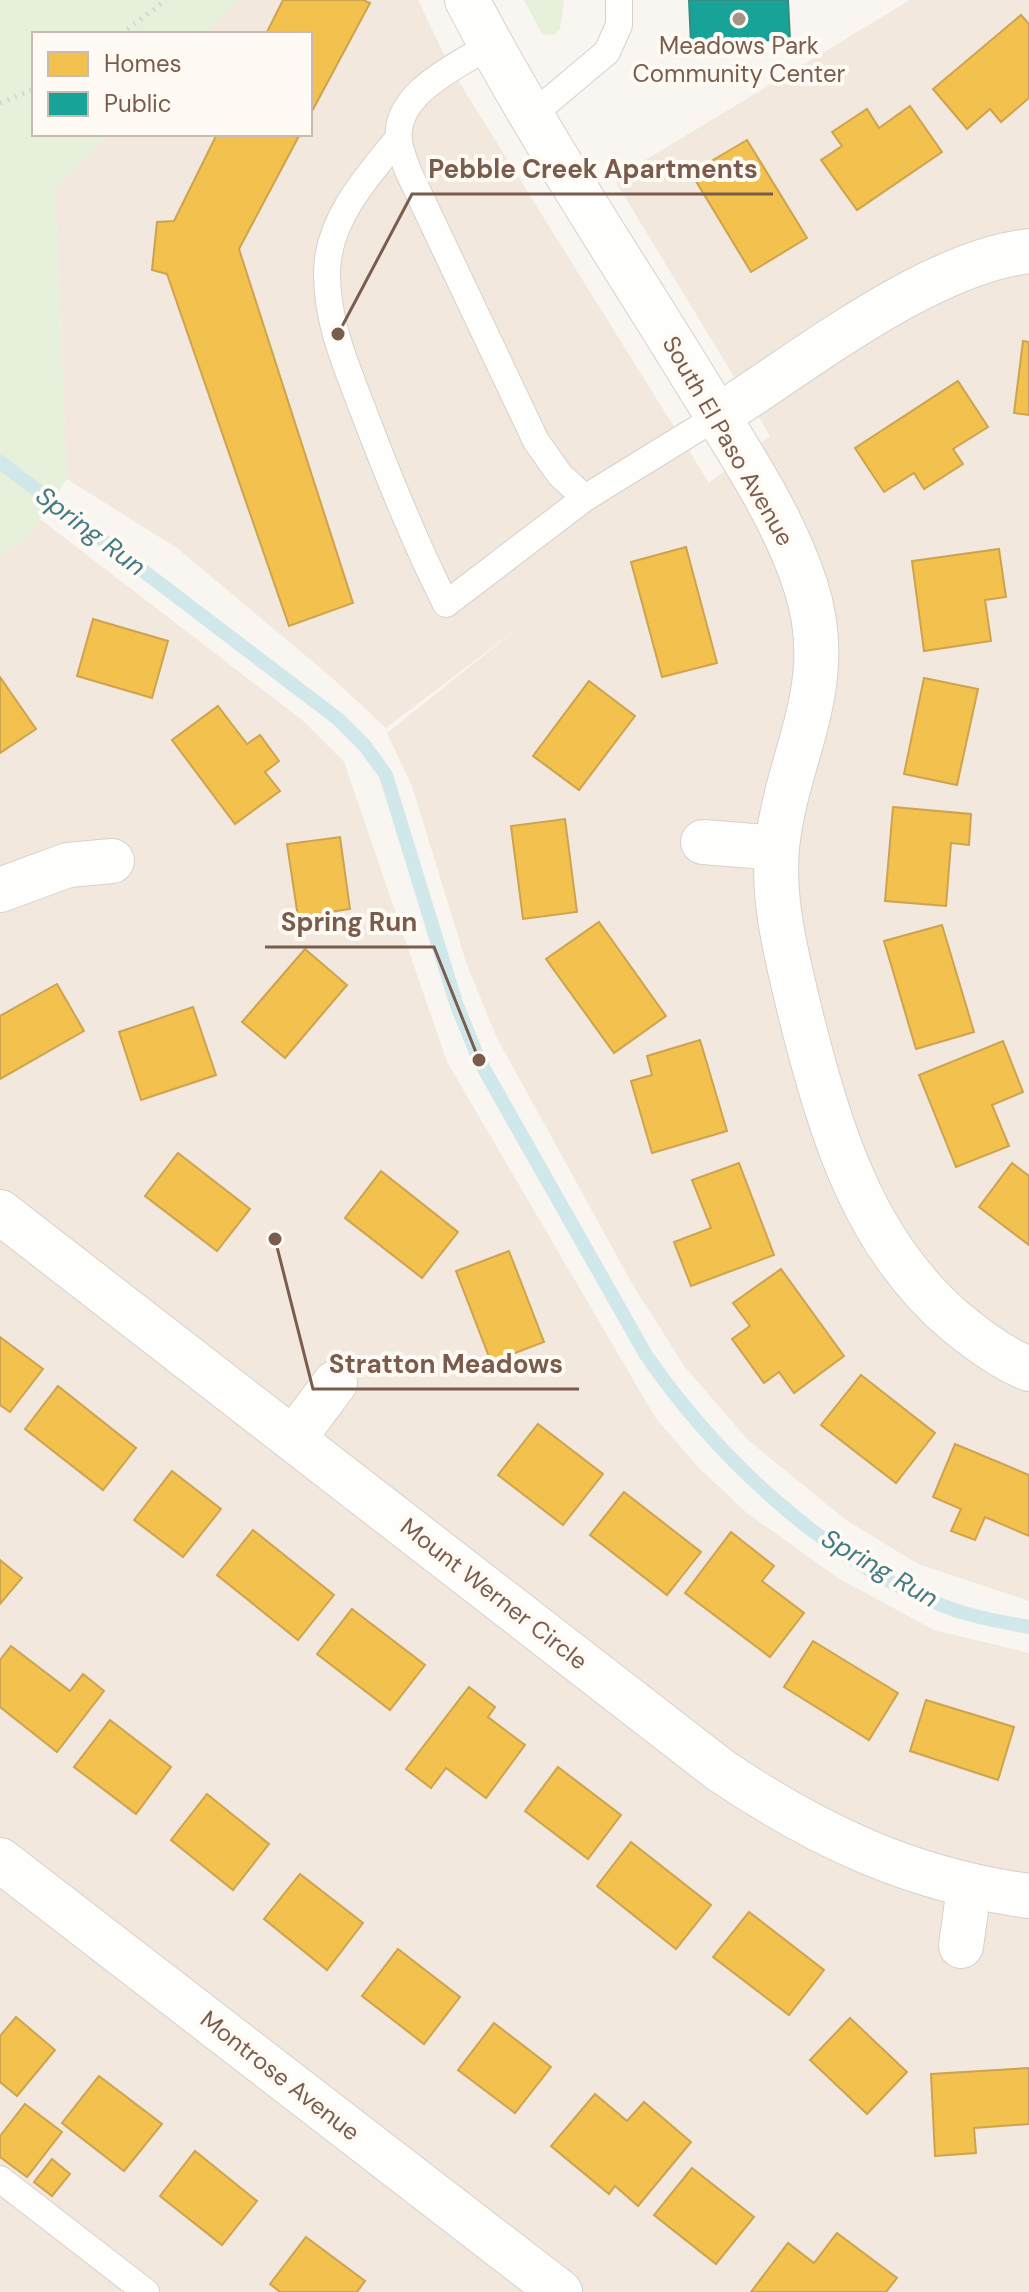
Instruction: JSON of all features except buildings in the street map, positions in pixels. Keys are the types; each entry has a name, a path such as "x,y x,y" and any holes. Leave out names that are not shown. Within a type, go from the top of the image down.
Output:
{"street":[{"name":"South El Paso Avenue","path":"467,0 532,115 718,416 788,540 807,590 817,635 816,690 777,848 781,935 840,1153 871,1219 903,1267 939,1308 976,1339 1029,1369"},
{"path":"718,416 922,285 972,265 1029,251"},
{"path":"703,842 777,848"},
{"path":"0,890 68,865 112,861"},
{"name":"Mount Werner Circle","path":"0,1212 708,1761 775,1807 874,1856 969,1888 1029,1896"},
{"path":"294,1438 335,1383"},
{"name":"Montrose Avenue","path":"0,1860 560,2292"},
{"path":"961,1946 969,1888"}],"lane":[{"path":"532,115 607,52 619,25 619,0"},
{"path":"490,45 417,93 404,117 398,139 364,180 338,224 327,270 334,333 395,495 446,604 585,498 718,416"},
{"path":"398,139 408,171 536,441 560,475 585,498"},
{"path":"0,2179 146,2292"}],"path":[{"path":"124,32 166,0"},
{"path":"0,103 32,90"}],"shaded area":[{"path":"238,0 418,0 451,69 709,483 770,436 614,179 910,0 1029,0 1029,1601 918,1564 846,1520 748,1440 685,1367 634,1287 497,1038 467,965 412,786 387,733 519,627 386,728 330,676 177,548 67,479 55,190 107,136 312,136 312,32 208,32"},
{"path":"40,519 302,720 344,762 447,1062 655,1417 698,1467 746,1512 838,1578 934,1630 1029,1653 1029,2292 0,2292 0,555 27,538"}],"green space":[{"path":"0,0 238,0 208,32 32,32 32,136 107,136 55,190 67,479 27,538 0,555"},
{"path":"524,0 564,0 560,29 554,35 542,34"}],"waterway":[{"name":"Spring Run","path":"0,462 338,719 365,746 386,775 456,1003 479,1060 646,1355 707,1433 781,1505 863,1566 907,1590 952,1609 1029,1627"}],"place":[{"name":"Meadows Park Community Center","path":"739,19"},
{"name":"Pebble Creek Apartments","path":"338,334"},
{"name":"Spring Run","path":"479,1060"},
{"name":"Stratton Meadows","path":"275,1239"}]}
